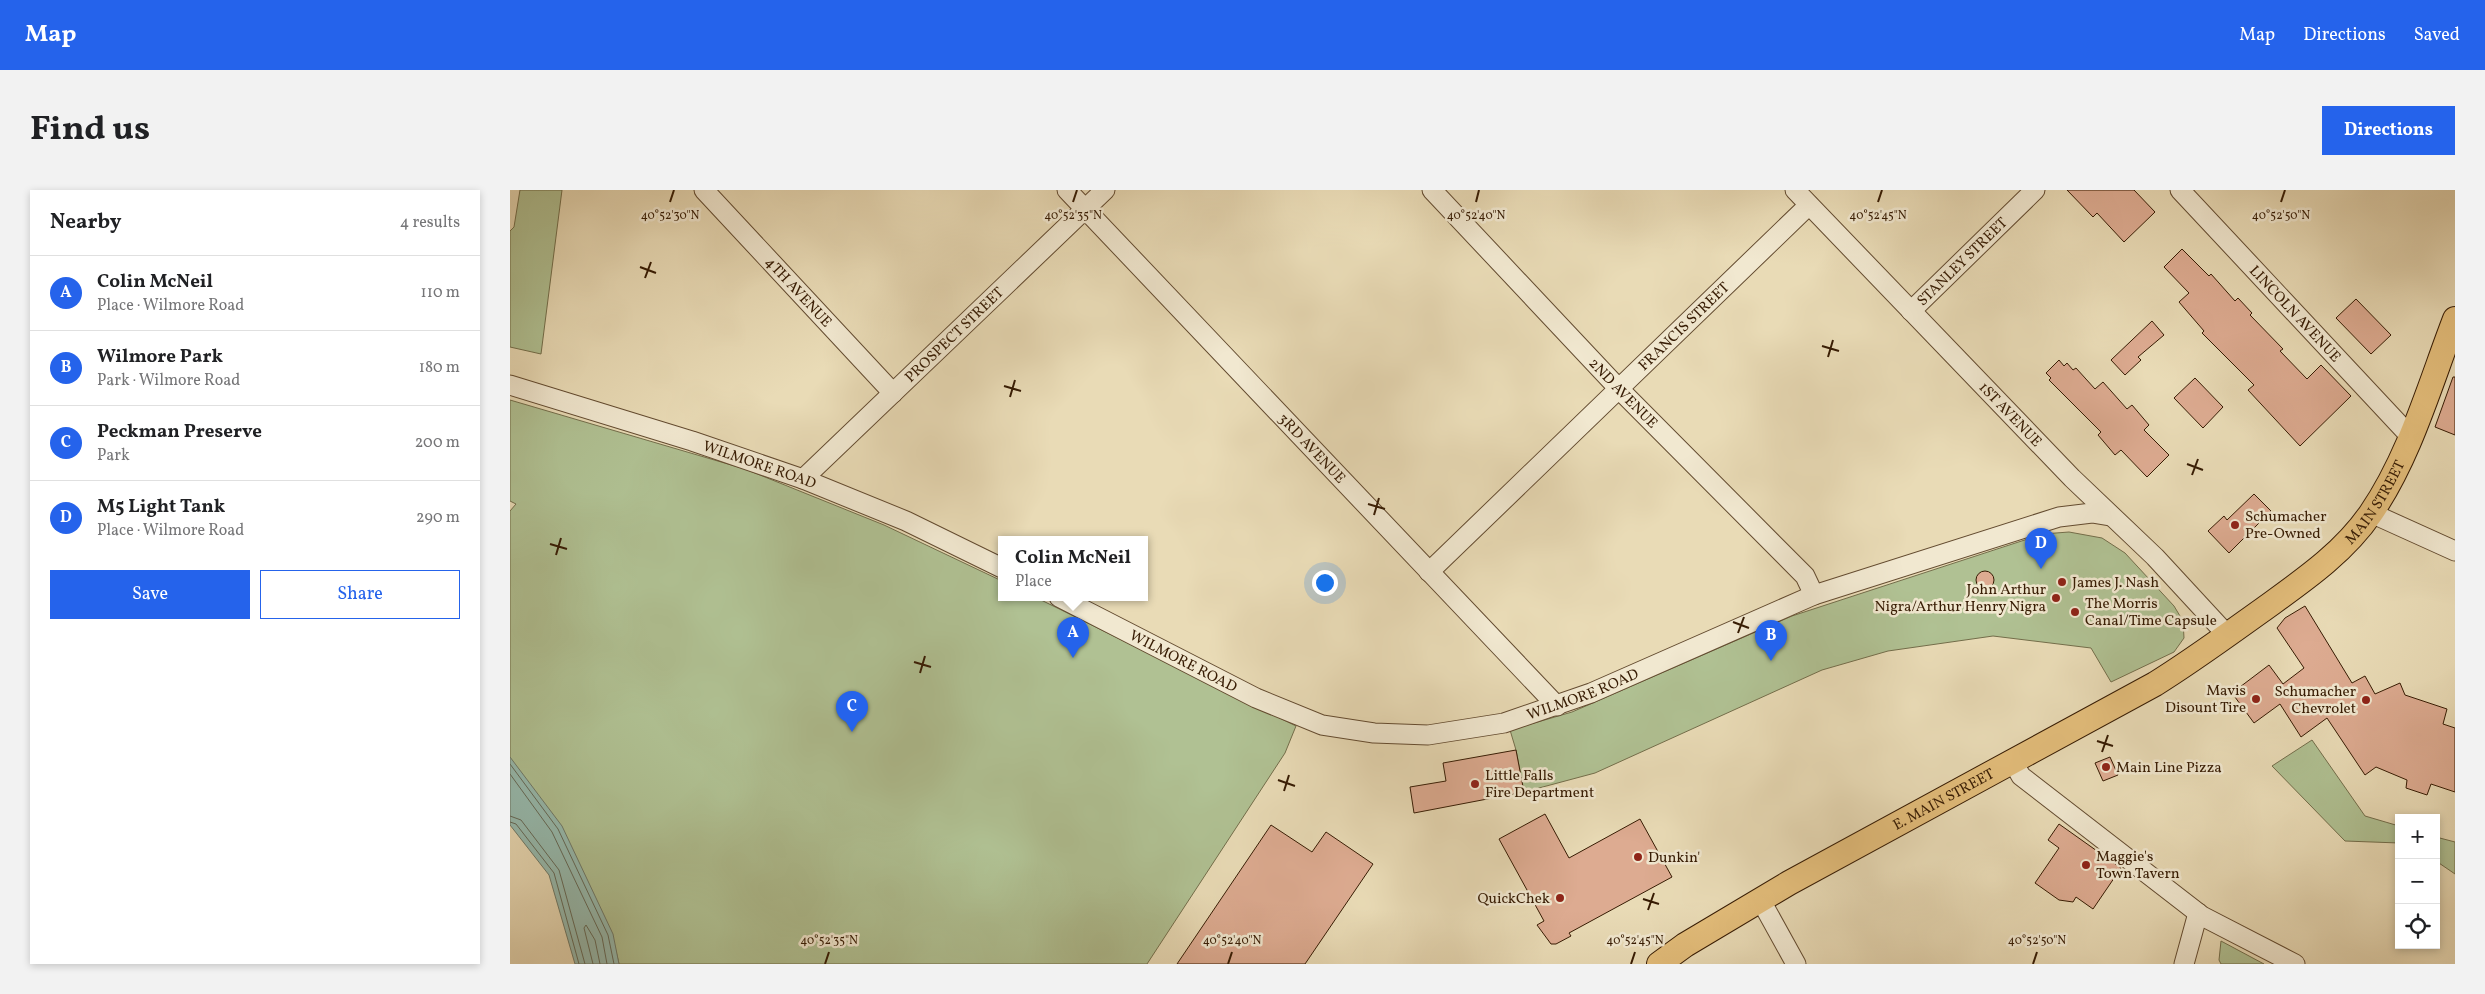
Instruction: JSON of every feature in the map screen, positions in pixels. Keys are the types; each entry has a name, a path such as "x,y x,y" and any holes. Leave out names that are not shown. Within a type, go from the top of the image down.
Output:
{"main road":[{"name":"MAIN STREET","path":"2228,636 2329,560 2352,538 2371,513 2393,475 2410,436 2455,319"},
{"name":"E. MAIN STREET","path":"1659,964 1760,899 2155,684 2228,636"}],"street":[{"name":"4TH AVENUE","path":"704,190 893,393"},
{"name":"3RD AVENUE","path":"1067,190 1557,706"},
{"name":"PROSPECT STREET","path":"803,479 1105,190"},
{"name":"2ND AVENUE","path":"1432,190 1620,390 1805,576 1814,595"},
{"name":"1ST AVENUE","path":"1795,190 2110,516 2154,557 2228,636"},
{"name":"STANLEY STREET","path":"1910,311 2035,190"},
{"name":"LINCOLN AVENUE","path":"2180,190 2410,436"},
{"name":"FRANCIS STREET","path":"1429,572 1620,390 1809,205"},
{"name":"WILMORE ROAD","path":"510,385 673,435 803,479 906,521 998,566"},
{"path":"2371,513 2455,551"},
{"name":"WILMORE ROAD","path":"1067,601 1256,698 1322,725 1374,733 1428,735 1504,723 1557,706 1591,694 1814,595 1989,538 2059,518 2092,514 2110,516"},
{"path":"2013,762 2021,776 2198,913 2295,964"},
{"path":"1760,899 1796,964"},
{"path":"2184,964 2198,913"}],"green space":[{"path":"520,190 562,190 541,354 510,347 510,231 514,227"},
{"path":"510,400 745,469 884,525 998,579 998,601 1043,601 1296,726 1285,753 1147,964 619,964 615,947 510,760 510,511 516,504 510,501"},
{"path":"2069,532 2102,538 2125,553 2174,606 2183,621 2184,638 2174,652 2111,682 2091,648 1993,636 1888,651 1822,670 1595,773 1524,792 1510,730 1572,712 1792,616 2043,534"},
{"path":"2312,740 2365,816 2395,825 2395,843 2345,841 2272,766"},
{"path":"2440,838 2455,842 2455,874 2440,864"},
{"path":"2221,941 2264,964 2221,964 2219,960"}],"water":[{"path":"510,757 562,826 613,934 619,964 575,964 549,875 510,825"}],"building":[{"path":"2067,190 2134,190 2155,212 2124,242 2097,213 2093,217"},
{"path":"2182,249 2209,276 2211,274 2235,301 2238,298 2252,313 2250,315 2283,349 2280,351 2307,379 2321,365 2351,396 2300,446 2248,390 2254,385 2202,333 2204,331 2179,302 2189,293 2164,267"},
{"path":"2356,299 2391,335 2371,354 2336,318"},
{"path":"2152,321 2164,335 2138,357 2141,360 2125,375 2111,360"},
{"path":"2059,360 2064,366 2067,363 2073,370 2076,368 2095,389 2103,382 2127,409 2132,405 2149,425 2144,430 2169,455 2147,477 2121,450 2115,455 2098,435 2101,432 2049,380 2051,378 2046,373"},
{"path":"2453,377 2455,377 2455,435 2435,427"},
{"path":"2195,378 2223,407 2203,428 2174,398"},
{"name":"Schumacher Pre-Owned","path":"2254,494 2271,511 2229,553 2208,531 2224,516 2227,520"},
{"path":"1985,571 1991,574 1994,580 1991,586 1985,589 1979,586 1976,580 1979,574"},
{"name":"Schumacher Chevrolet","path":"2305,606 2352,683 2365,676 2375,694 2400,683 2405,695 2447,709 2443,724 2455,728 2455,792 2431,784 2427,795 2406,788 2407,780 2376,767 2365,775 2327,718 2301,737 2280,704 2254,723 2232,693 2269,665 2283,684 2304,668 2277,628 2285,618"},
{"name":"Little Falls Fire Department","path":"1516,750 1524,792 1414,813 1410,787 1446,781 1443,763"},
{"name":"Main Line Pizza","path":"2110,757 2118,775 2103,781 2095,763"},
{"path":"1545,814 1569,858 1640,819 1672,877 1569,933 1571,936 1556,944 1551,944 1537,925 1544,921 1499,839"},
{"path":"2059,824 2121,868 2093,909 2076,897 2073,902 2059,900 2035,883 2059,848 2048,840"},
{"path":"1271,825 1312,852 1326,832 1373,864 1305,964 1177,964"}],"place":[{"name":"Schumacher Pre-Owned","path":"2235,525"},
{"name":"M5 Light Tank","path":"2041,569"},
{"name":"James J. Nash","path":"2062,582"},
{"name":"John Arthur Nigra/Arthur Henry Nigra","path":"2056,598"},
{"name":"The Morris Canal/Time Capsule","path":"2075,612"},
{"name":"Colin McNeil","path":"1073,658"},
{"name":"Wilmore Park","path":"1771,661"},
{"name":"Mavis Disount Tire","path":"2256,699"},
{"name":"Schumacher Chevrolet","path":"2366,700"},
{"name":"Peckman Preserve","path":"852,732"},
{"name":"Main Line Pizza","path":"2106,767"},
{"name":"Little Falls Fire Department","path":"1475,784"},
{"name":"Dunkin'","path":"1638,857"},
{"name":"Maggie's Town Tavern","path":"2086,865"},
{"name":"QuickChek","path":"1560,898"}]}
